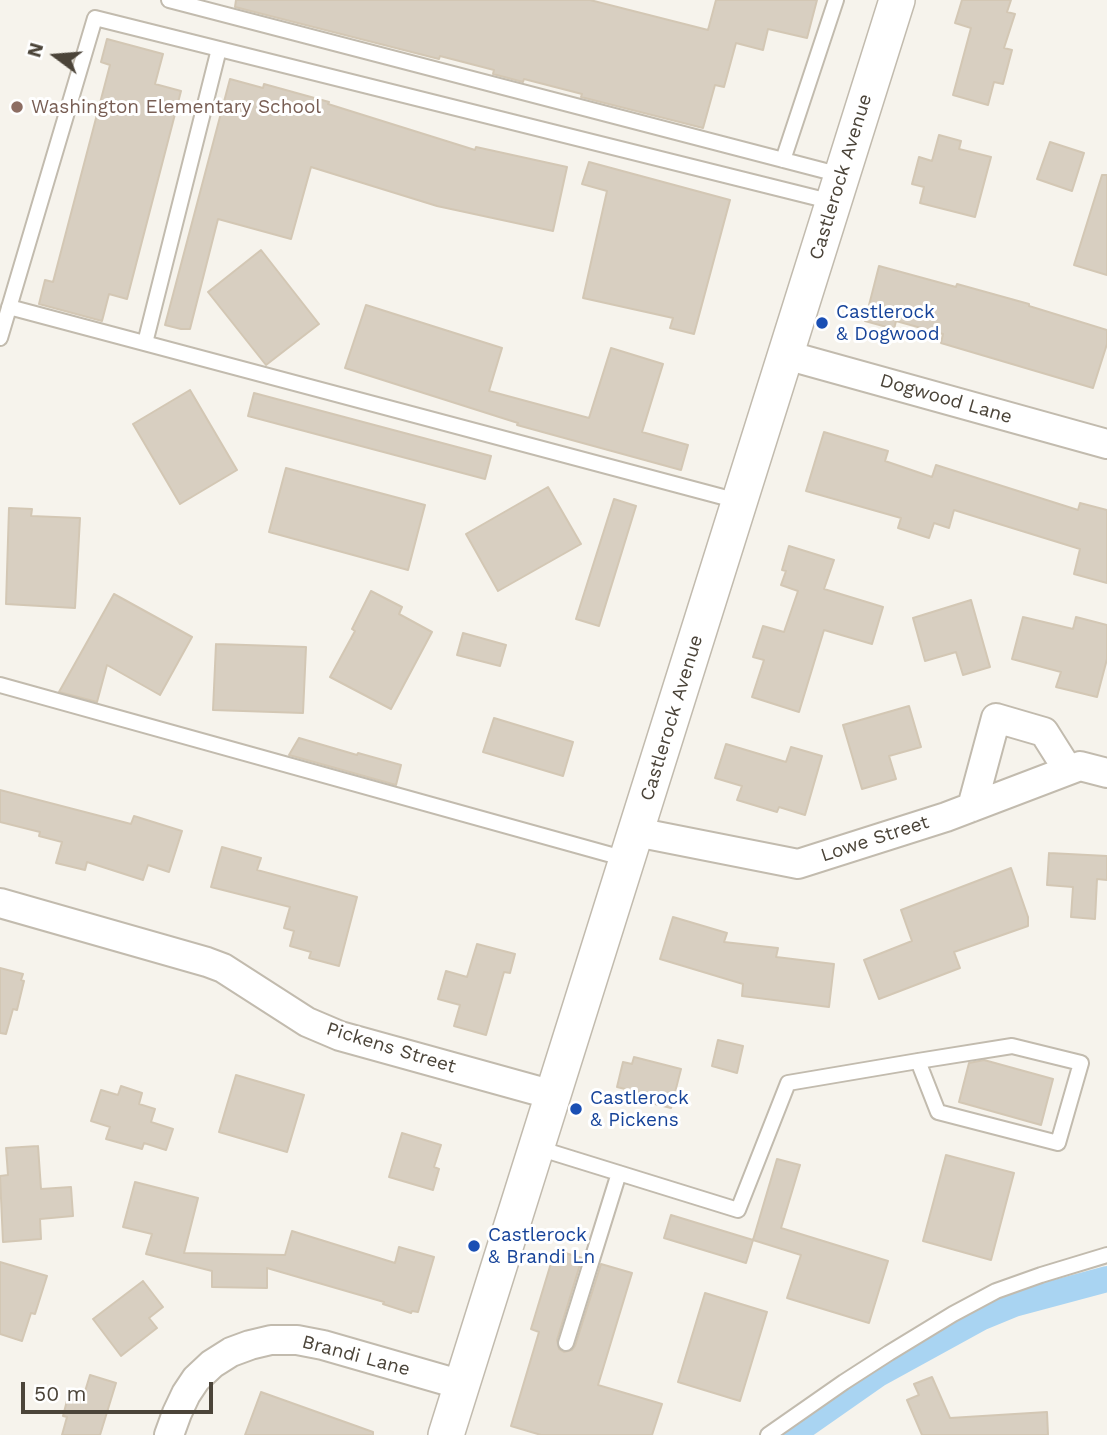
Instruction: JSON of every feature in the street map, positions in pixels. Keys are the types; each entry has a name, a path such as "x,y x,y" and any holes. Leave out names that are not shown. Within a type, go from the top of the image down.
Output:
{"street":[{"name":"Castlerock Avenue","path":"446,1435 897,0"},
{"name":"Dogwood Lane","path":"786,355 1107,444"},
{"path":"972,807 996,718 1044,732 1068,770"},
{"name":"Lowe Street","path":"631,846 798,864 972,807 1080,766 1107,773"},
{"name":"Pickens Street","path":"0,903 208,962 223,968 307,1022 340,1035 553,1095"},
{"name":"Brandi Lane","path":"169,1435 186,1394 196,1379 212,1364 231,1352 271,1340 297,1340 323,1345 462,1385"}],"lane":[{"path":"169,0 783,160 837,189"},
{"path":"783,160 836,0"},
{"path":"0,338 95,18 219,49 837,189"},
{"path":"145,343 219,49"},
{"path":"9,307 739,502"},
{"path":"0,685 631,846"},
{"path":"536,1147 738,1210 788,1083 918,1061 1012,1046 1081,1063 1058,1143 938,1112 918,1061"},
{"path":"566,1343 619,1173"},
{"path":"768,1435 844,1382 953,1314 996,1291 1107,1255"}],"building":[{"path":"236,0 590,0 708,30 716,0 817,0 807,38 768,29 763,50 736,43 724,87 715,85 703,128 581,97 582,94 524,79 523,82 493,74 494,70 440,56 439,59 235,7"},
{"path":"962,0 1011,0 1007,12 1015,14 1004,48 1012,50 1003,84 994,82 988,105 953,95 971,28 955,23"},
{"path":"107,39 163,54 155,84 181,91 127,299 109,294 102,321 39,304 45,280 53,282 110,65 101,62"},
{"path":"230,79 263,88 264,84 329,102 328,104 475,150 476,147 567,167 553,231 437,206 311,167 291,239 218,219 190,329 165,325"},
{"path":"939,135 961,141 959,149 991,157 975,217 920,203 924,187 912,184 919,157 932,161"},
{"path":"1050,142 1084,153 1072,191 1037,179"},
{"path":"589,162 730,200 694,334 670,328 673,318 583,298 607,191 582,184"},
{"path":"1102,175 1107,175 1107,275 1074,265"},
{"path":"261,250 319,324 266,365 208,292"},
{"path":"879,266 1029,304 1107,330 1107,344 1093,388 941,343 943,334 896,321 894,329 865,321"},
{"path":"366,305 502,348 489,391 589,418 611,348 663,364 642,432 688,445 681,470 517,425 518,423 345,368"},
{"path":"190,390 237,470 180,504 133,424"},
{"path":"254,393 491,456 485,479 248,416"},
{"path":"824,432 888,451 885,461 932,477 936,465 1078,510 1080,503 1107,510 1107,583 1074,574 1080,549 954,510 949,528 934,523 929,538 898,528 901,518 806,491"},
{"path":"286,468 425,505 408,570 269,532"},
{"path":"548,487 581,544 498,591 466,534"},
{"path":"614,499 636,506 599,626 576,619"},
{"path":"9,508 32,509 31,516 80,518 75,608 6,604"},
{"path":"789,546 834,560 824,589 883,607 872,644 824,630 799,712 752,697 764,660 753,657 763,626 784,632 798,591 781,585"},
{"path":"371,591 402,607 399,614 432,632 391,709 330,677 355,631 352,629"},
{"path":"114,594 192,637 160,695 107,665 97,702 59,692"},
{"path":"971,600 990,667 963,675 956,652 925,661 913,618"},
{"path":"1023,617 1073,629 1076,617 1107,625 1107,659 1097,697 1056,687 1061,672 1012,659"},
{"path":"463,633 506,645 500,666 457,655"},
{"path":"216,644 306,647 303,713 213,710"},
{"path":"909,706 921,747 889,756 896,779 862,789 843,725"},
{"path":"494,718 573,742 563,776 483,752"},
{"path":"299,738 401,765 396,785 289,755"},
{"path":"726,744 786,762 791,747 822,756 805,815 779,807 777,812 737,800 742,786 715,778"},
{"path":"0,790 131,824 134,816 182,831 169,872 148,865 143,880 87,862 85,870 56,863 62,842 39,836 40,832 0,822"},
{"path":"222,847 261,858 257,870 357,897 339,966 309,958 311,952 290,946 294,931 284,928 290,907 211,887"},
{"path":"1049,853 1107,856 1107,880 1097,879 1095,919 1071,917 1073,887 1047,885"},
{"path":"1011,868 1028,917 1028,926 954,952 960,968 879,999 864,960 912,941 901,910"},
{"path":"673,917 727,933 724,942 778,948 776,957 834,964 829,1007 742,996 743,984 660,959"},
{"path":"477,944 515,954 510,973 504,972 486,1035 454,1026 460,1005 438,999 446,971 467,977"},
{"path":"0,968 23,974 21,980 24,981 17,1010 13,1009 6,1034 0,1033"},
{"path":"718,1040 743,1046 737,1073 712,1066"},
{"path":"634,1057 681,1069 671,1108 623,1096 625,1089 617,1087 623,1062 632,1064"},
{"path":"984,1060 1053,1079 1041,1125 959,1102 969,1063"},
{"path":"236,1075 304,1095 287,1152 219,1132"},
{"path":"121,1086 142,1093 139,1104 155,1109 151,1122 173,1129 166,1150 144,1143 142,1149 106,1139 110,1127 91,1121 101,1090 118,1095"},
{"path":"402,1133 441,1145 434,1167 439,1169 433,1190 389,1177"},
{"path":"38,1146 41,1189 71,1187 73,1216 40,1219 41,1239 3,1242 0,1176 8,1175 6,1148"},
{"path":"946,1155 1014,1173 991,1260 923,1241"},
{"path":"777,1159 800,1165 781,1228 888,1261 869,1323 787,1298 801,1255 753,1240"},
{"path":"135,1182 198,1198 184,1253 285,1255 292,1231 395,1263 399,1247 434,1257 418,1312 411,1313 383,1304 384,1302 267,1268 267,1288 212,1287 212,1271 146,1254 152,1234 123,1227"},
{"path":"671,1215 753,1240 746,1263 664,1238"},
{"path":"555,1250 582,1258 557,1340 559,1349 564,1352 575,1346 601,1264 632,1273 598,1385 662,1404 652,1435 541,1435 511,1426 539,1332 531,1329"},
{"path":"0,1262 47,1276 35,1314 31,1313 22,1341 0,1334"},
{"path":"143,1281 163,1307 149,1318 157,1328 121,1356 93,1319"},
{"path":"705,1293 767,1312 740,1401 678,1382"},
{"path":"90,1375 116,1383 100,1435 62,1435 67,1417 63,1416 69,1393 83,1398"},
{"path":"932,1377 950,1418 1047,1412 1048,1435 922,1435 907,1400 919,1395 914,1384"},
{"path":"261,1392 373,1432 373,1435 245,1435"}],"waterway":[{"path":"791,1435 878,1374 980,1318 1014,1304 1107,1279"}],"place":[{"name":"Washington Elementary School","path":"17,107"},
{"name":"Castlerock & Dogwood","path":"822,323"},
{"name":"Castlerock & Pickens","path":"576,1109"},
{"name":"Castlerock & Brandi Ln","path":"474,1246"}]}
